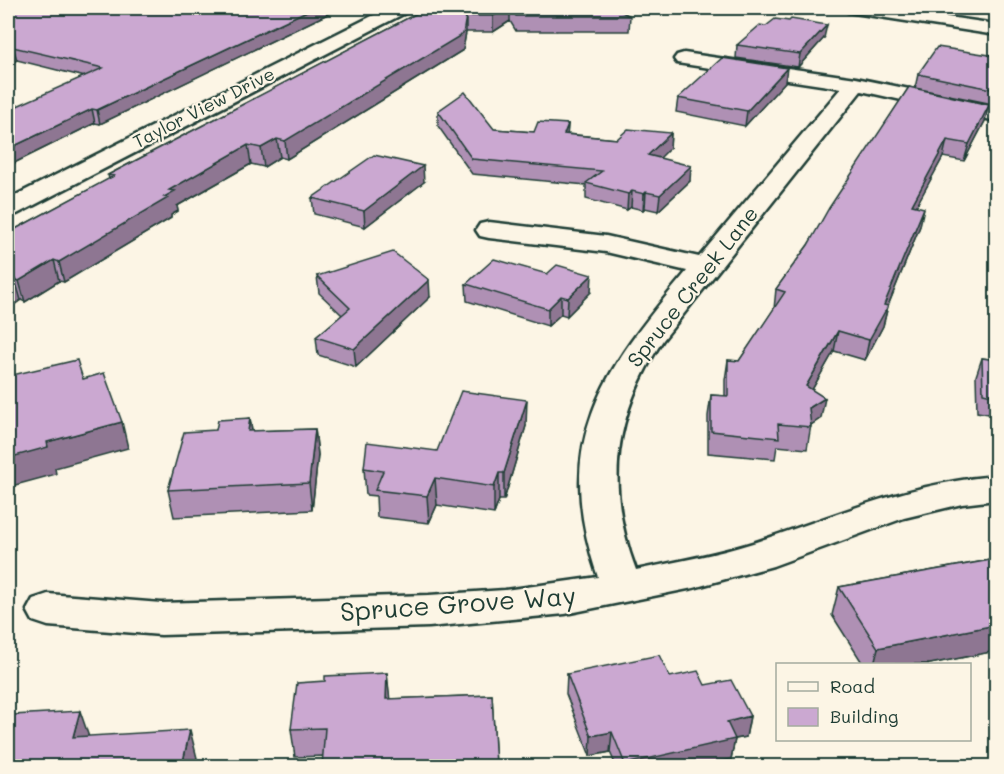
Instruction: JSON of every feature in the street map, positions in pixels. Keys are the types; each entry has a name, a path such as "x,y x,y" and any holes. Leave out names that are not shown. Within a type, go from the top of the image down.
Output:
{"street":[{"name":"Taylor View Drive","path":"8,209 401,8"},
{"path":"854,8 996,30"},
{"path":"684,59 856,84 996,114"},
{"name":"Spruce Creek Lane","path":"623,589 608,549 600,513 598,477 601,443 609,412 634,358 856,84"},
{"path":"489,230 606,244 706,267"},
{"name":"Spruce Grove Way","path":"48,610 161,619 429,611 505,606 623,589 759,556 895,507 962,492 996,488"}],"building":[{"path":"19,8 313,8 97,110 92,109 8,149 8,110 103,68 13,47 8,50 8,11"},
{"path":"427,8 507,8 493,16 466,16 463,34 285,141 277,139 261,148 248,145 169,190 175,191 164,197 168,198 59,262 54,260 19,281 15,279 8,284 8,233 114,176 108,175"},
{"path":"511,8 614,8 630,16 516,16"},
{"path":"775,19 789,21 791,19 827,25 800,54 737,45 760,25 766,26"},
{"path":"937,47 996,56 996,90 918,74"},
{"path":"722,58 787,68 747,111 678,98"},
{"path":"909,87 989,105 969,144 947,140 912,205 924,208 884,305 888,306 869,340 838,331 806,386 825,398 809,408 811,427 778,424 779,438 711,431 711,395 728,396 728,360 739,361 785,292 776,289 808,245 829,208"},
{"path":"465,92 494,129 534,132 538,122 568,124 564,134 617,139 628,129 671,133 648,155 691,166 660,195 632,191 628,194 586,183 602,171 472,159 438,111"},
{"path":"374,155 423,166 364,211 312,198"},
{"path":"393,252 429,280 354,349 316,337 350,308 317,276"},
{"path":"494,259 547,274 557,265 592,275 568,298 561,296 548,309 466,284"},
{"path":"982,358 996,360 996,396 983,393"},
{"path":"77,360 83,379 104,373 122,422 47,442 48,447 8,458 8,397 11,396 8,376"},
{"path":"461,391 527,400 504,473 499,473 494,487 435,478 427,496 375,490 383,471 364,468 367,442 437,451"},
{"path":"250,418 248,431 315,429 309,483 168,490 184,432 216,430 218,420"},
{"path":"996,559 996,625 878,648 839,587"},
{"path":"659,655 670,677 698,671 705,685 731,680 750,716 727,722 735,739 625,764 612,732 591,736 567,674"},
{"path":"387,673 386,699 492,695 496,766 322,766 325,728 291,729 297,683 325,681 325,676"},
{"path":"80,711 73,737 190,730 182,766 8,766 8,731 13,715"}]}
